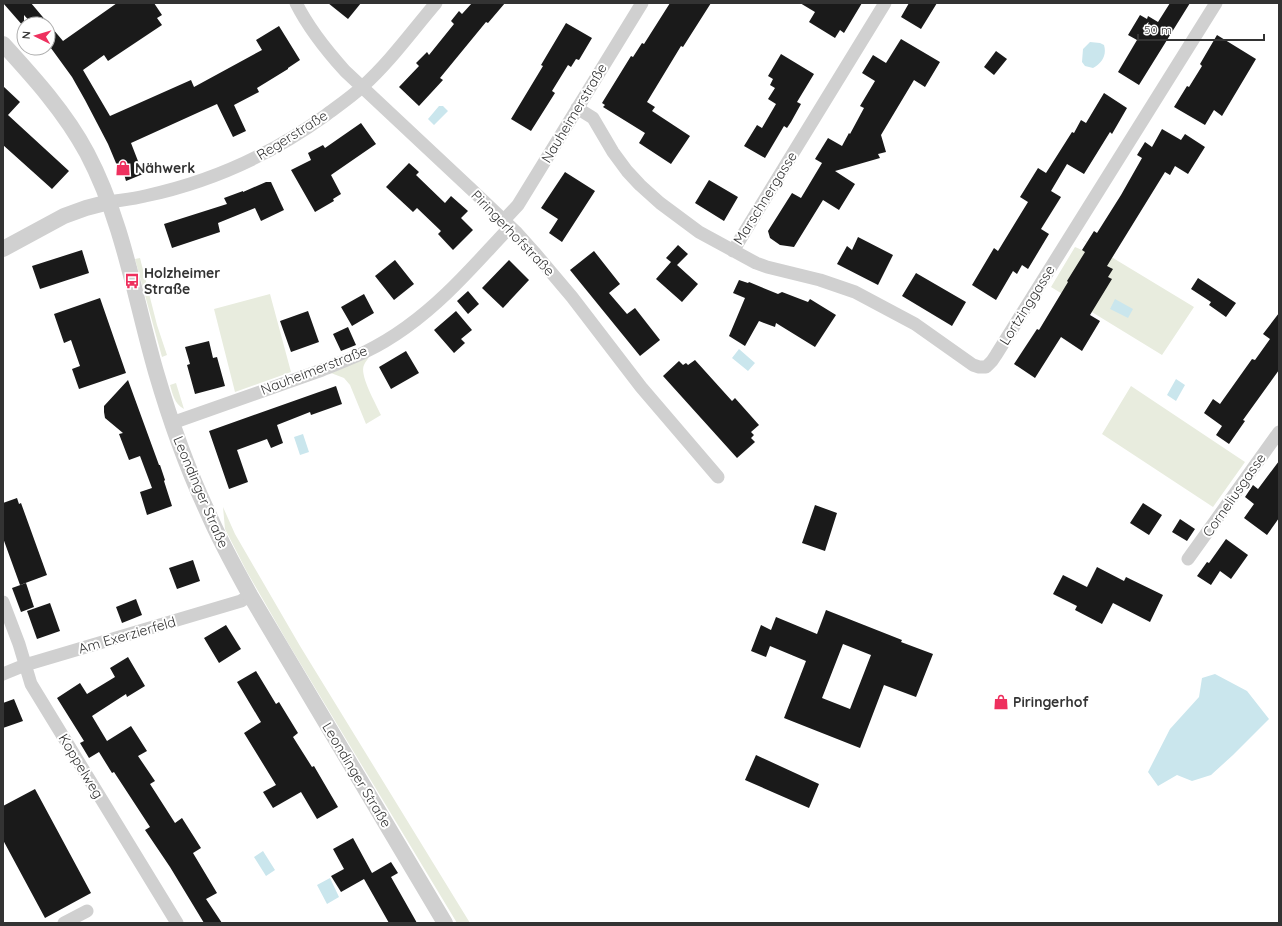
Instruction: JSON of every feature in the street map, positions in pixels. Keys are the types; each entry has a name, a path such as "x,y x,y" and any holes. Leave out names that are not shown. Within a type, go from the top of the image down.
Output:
{"street":[{"name":"Piringerhofstraße","path":"296,3 311,30 326,50 345,71 507,224 534,252 557,279 641,387 718,477"},
{"name":"Regerstraße","path":"109,202 145,196 197,182 256,158 284,143 315,123 363,87 379,71 436,3"},
{"name":"Nauheimerstraße","path":"172,423 347,360 383,342 419,317 445,295 468,272 507,224 642,3"},
{"name":"Marschnergasse","path":"577,108 593,118 613,152 628,171 660,203 699,232 733,251 885,3"},
{"name":"Lortzinggasse","path":"733,251 767,267 820,280 855,292 915,324 973,365 986,367 992,361 1216,3"},
{"name":"Leondinger Straße","path":"3,44 66,118 87,153 109,202 121,239 156,373 172,423 208,513 250,595 445,923"},
{"path":"3,249 64,216 109,202"},
{"name":"Corneliusgasse","path":"1188,559 1279,432"},
{"name":"Am Exerzierfeld","path":"3,674 25,665 241,601 250,595"},
{"name":"Koppelweg","path":"3,602 31,684 177,923"},
{"path":"64,923 87,911"}],"shaded area":[{"path":"1080,238 1194,307 1162,355 1051,287 1075,247 1082,250 1087,243"},
{"path":"140,258 157,325 167,355 162,357 135,259"},
{"path":"270,294 291,372 235,392 214,309"},
{"path":"369,357 364,365 364,375 369,390 381,415 366,424 350,385 344,378 331,373"},
{"path":"176,383 184,409 176,401 172,392 170,385"},
{"path":"1131,386 1245,462 1213,507 1102,434"},
{"path":"223,507 235,534 300,646 470,923 457,923 288,643 247,572 225,529"}],"water":[{"path":"1090,42 1100,43 1104,45 1105,49 1103,58 1099,64 1093,68 1085,66 1082,62 1083,49"},
{"path":"439,106 443,106 448,111 434,125 428,119"},
{"path":"1115,299 1133,309 1128,318 1110,309"},
{"path":"739,349 755,363 748,371 732,358"},
{"path":"1176,379 1185,385 1176,401 1167,395"},
{"path":"303,434 309,452 300,455 294,437"},
{"path":"1215,674 1247,691 1269,719 1211,775 1192,781 1177,775 1158,786 1148,772 1170,729 1199,697 1202,678"},
{"path":"263,851 275,870 266,876 254,857"},
{"path":"330,878 339,897 327,904 317,885"}],"building":[{"path":"3,3 31,3 42,16 24,15 16,16 16,18"},
{"path":"117,3 154,3 162,15 157,18 162,25 108,61 104,55 83,70 110,116 191,80 194,87 262,50 256,40 279,26 300,60 257,88 259,92 234,105 246,131 233,137 217,104 131,143 143,174 126,181 124,174 121,175 108,144 72,77 56,55 56,33 63,41"},
{"path":"328,3 361,3 348,19"},
{"path":"472,3 505,3 488,23 486,22 440,78 443,80 419,106 399,87 419,66 416,63 427,52 429,55 454,24 451,21 459,11 462,14"},
{"path":"670,3 711,3 683,47 681,46 647,102 655,107 652,111 690,136 671,164 639,143 645,133 603,107 605,105 602,103 631,56 633,57 642,43 644,44"},
{"path":"800,3 862,3 844,33 840,30 835,38 809,22 815,12"},
{"path":"909,3 937,3 921,29 901,17"},
{"path":"1170,3 1190,3 1139,85 1118,72 1137,40 1128,35 1140,15 1147,19 1148,16 1158,22"},
{"path":"566,23 592,38 579,60 576,59 571,67 568,65 552,91 555,93 531,131 511,119 543,66 541,65"},
{"path":"1217,35 1256,59 1222,116 1214,110 1205,125 1174,107 1202,66 1200,64"},
{"path":"901,39 940,62 925,87 914,80 881,135 886,152 878,154 880,158 835,171 855,184 839,210 823,200 794,247 780,245 770,238 768,231 792,193 801,198 822,163 815,159 828,138 842,146 849,133 850,134 864,108 860,106 875,81 862,73 873,55 886,63"},
{"path":"996,51 1007,59 994,75 984,67"},
{"path":"781,54 814,74 797,102 801,104 791,122 787,128 784,126 765,158 744,146 757,125 762,128 776,104 768,99 775,88 770,85 773,79 768,76"},
{"path":"3,86 20,102 8,115 69,171 52,189 3,145"},
{"path":"1104,93 1127,108 1112,134 1110,132 1084,174 1067,164 1051,191 1061,197 1041,229 1049,234 1028,269 1022,265 1017,274 1013,271 996,300 972,285 994,248 998,251 1028,202 1020,197 1038,168 1046,173 1072,132 1074,133 1081,120 1086,123"},
{"path":"361,123 376,144 331,175 341,194 333,199 334,201 315,212 291,170 311,160 308,153 323,145 325,148"},
{"path":"1162,129 1181,140 1185,134 1205,147 1188,174 1175,166 1170,175 1165,172 1107,266 1113,269 1108,277 1112,279 1090,315 1100,321 1082,351 1061,337 1035,378 1014,364 1037,329 1039,330 1068,282 1067,281 1085,252 1082,250 1094,231 1097,233 1121,195 1142,158 1137,155 1145,142 1152,147"},
{"path":"409,163 419,172 416,175 445,203 451,196 468,211 461,218 473,230 453,250 438,234 441,231 417,208 413,212 386,187"},
{"path":"565,172 595,191 562,242 549,233 558,219 541,208"},
{"path":"709,180 738,197 724,221 695,203"},
{"path":"266,182 271,182 284,210 261,221 255,208 218,223 220,232 172,248 164,224 227,204 224,198"},
{"path":"858,237 893,255 878,285 837,264 847,246 852,250"},
{"path":"678,245 688,254 677,265 698,284 682,302 656,279 671,262 666,258"},
{"path":"82,250 89,273 40,289 32,266"},
{"path":"594,251 620,284 609,293 627,314 635,308 660,340 640,356 570,270"},
{"path":"395,260 414,284 394,300 375,276"},
{"path":"509,260 529,280 503,308 482,288"},
{"path":"916,273 966,302 952,326 902,296"},
{"path":"1198,278 1236,303 1226,317 1209,305 1211,302 1191,289"},
{"path":"739,280 749,282 778,294 782,292 808,302 810,299 836,315 815,347 776,323 775,327 759,321 745,346 729,336 745,298 733,293"},
{"path":"468,291 479,304 468,314 457,301"},
{"path":"364,294 374,313 352,326 341,307"},
{"path":"100,298 126,373 79,389 72,369 80,366 71,340 64,343 54,314"},
{"path":"308,311 319,342 291,352 280,321"},
{"path":"456,311 472,330 461,339 465,343 454,353 434,330"},
{"path":"1279,313 1279,370 1243,420 1245,421 1229,444 1216,435 1222,426 1204,413 1213,399 1220,404 1252,359 1255,360 1270,339 1263,334"},
{"path":"348,327 356,345 341,351 333,334"},
{"path":"209,341 213,358 217,357 225,386 195,394 187,365 190,364 185,347"},
{"path":"406,351 419,373 391,389 379,367"},
{"path":"695,360 732,401 735,398 759,425 751,432 754,435 751,438 755,442 737,458 663,376 679,361 683,365 686,363 688,365"},
{"path":"128,380 160,465 172,506 147,515 140,492 152,488 140,456 129,460 119,434 123,433 105,418 104,412 104,406"},
{"path":"336,386 342,404 311,415 310,412 277,425 283,443 271,448 267,439 237,450 248,482 229,489 209,431"},
{"path":"1279,461 1279,518 1267,535 1244,518 1254,504 1245,497 1253,485 1258,489"},
{"path":"17,498 19,504 21,503 47,575 20,585 3,538 3,503"},
{"path":"1143,503 1162,515 1149,535 1130,523"},
{"path":"815,505 837,513 825,551 802,543"},
{"path":"1180,519 1195,529 1187,541 1172,532"},
{"path":"1226,539 1248,555 1231,579 1220,571 1211,585 1197,576 1207,562 1209,563"},
{"path":"193,560 200,581 177,589 169,568"},
{"path":"1097,567 1124,581 1126,577 1163,595 1150,622 1113,603 1102,624 1075,610 1077,606 1053,594 1063,575 1087,587"},
{"path":"26,583 34,607 21,612 12,588"},
{"path":"136,599 142,615 122,623 116,607"},
{"path":"50,603 60,631 37,639 27,611"},
{"path":"826,610 933,654 916,697 884,685 860,748 784,718 806,661 770,646 766,657 751,651 761,625 771,630 776,617 817,634","holes":["843,644 871,655 850,709 822,698"]},
{"path":"226,625 241,649 219,663 204,638"},
{"path":"128,657 145,686 127,697 126,694 92,716 107,741 131,726 147,751 138,756 155,781 150,784 175,823 182,818 201,848 193,853 217,893 206,899 222,923 204,923 170,867 145,830 150,827 99,752 89,758 80,743 84,741 57,698 80,683 87,694 115,677 110,668"},
{"path":"256,671 276,704 279,702 298,733 293,737 312,767 314,766 338,807 317,819 301,792 273,808 263,792 276,785 244,733 261,722 237,682"},
{"path":"14,699 23,721 3,728 3,703"},
{"path":"756,755 819,784 809,808 745,780"},
{"path":"35,789 91,893 45,918 3,840 3,806"},
{"path":"353,838 372,873 391,862 398,873 391,877 417,923 389,923 364,879 341,892 331,876 344,869 333,849"}],"place":[{"name":"Nähwerk","path":"123,168"},
{"name":"Holzheimer Straße","path":"132,281"},
{"name":"Piringerhof","path":"1001,702"}]}
